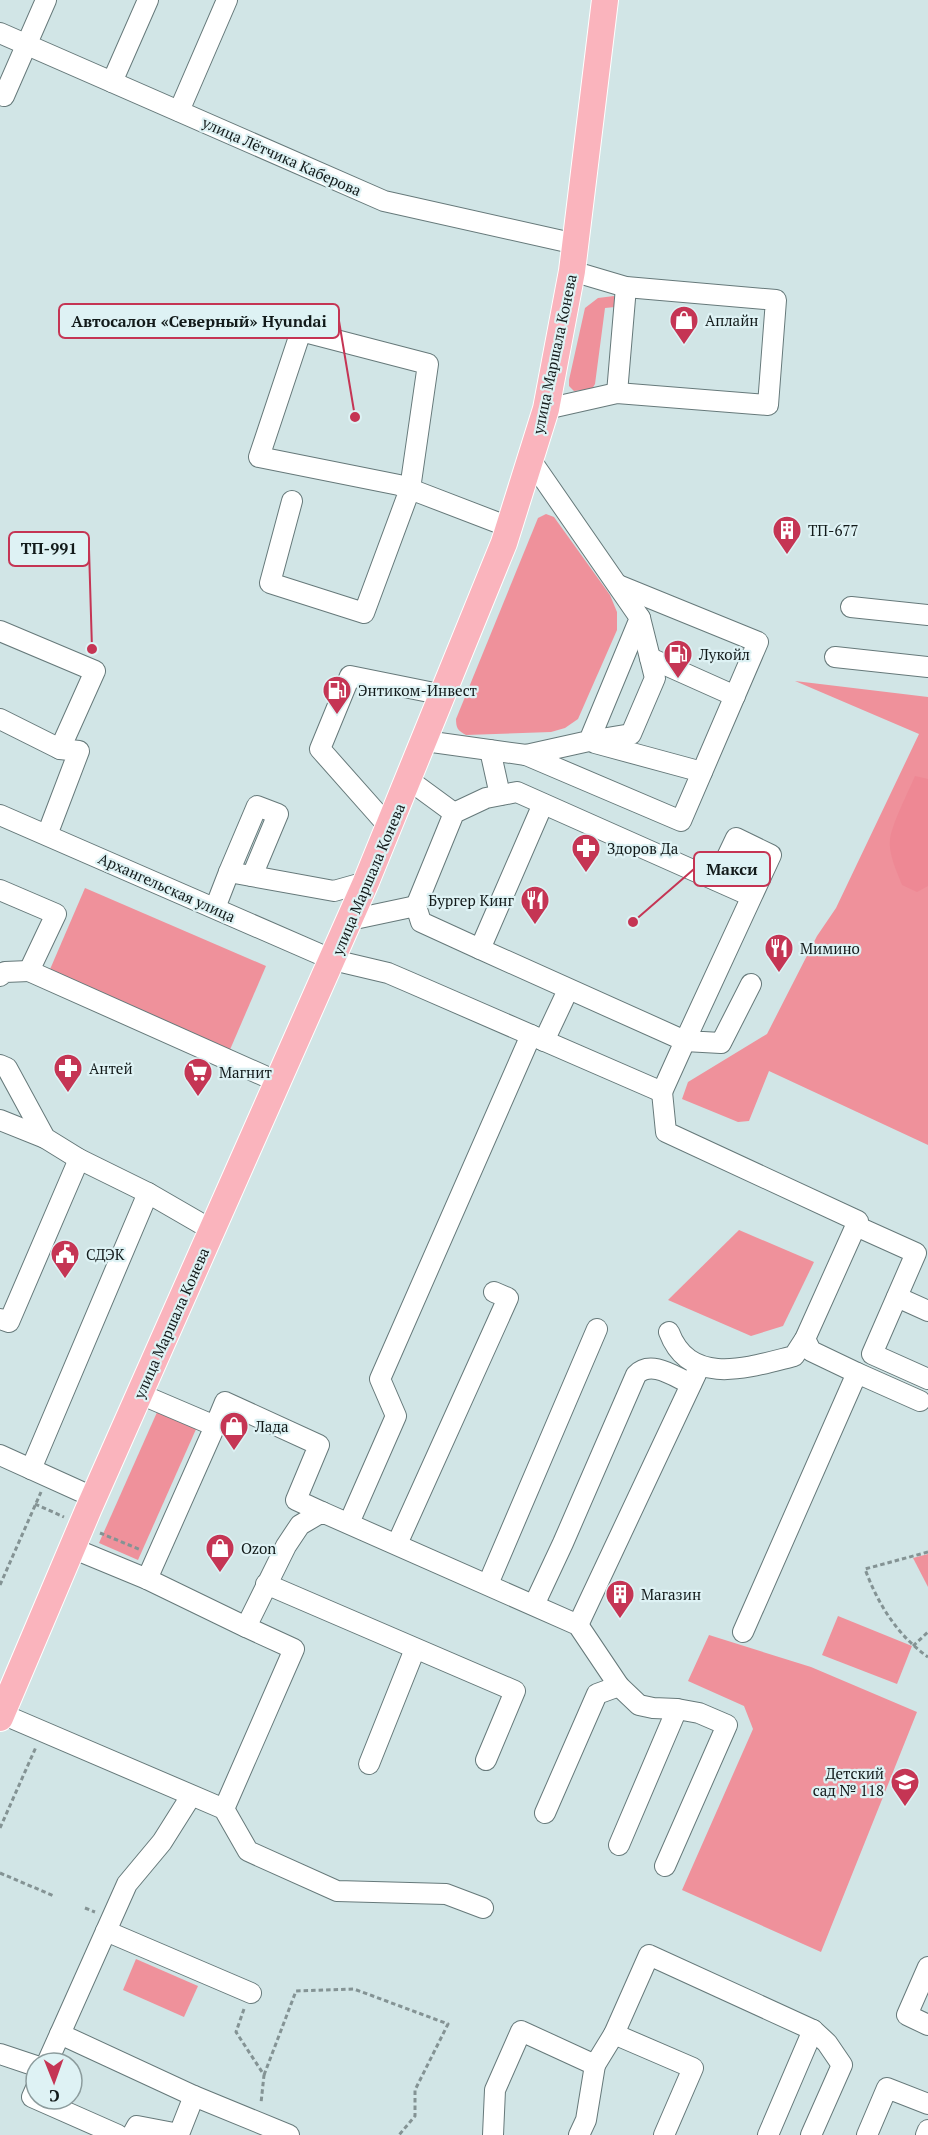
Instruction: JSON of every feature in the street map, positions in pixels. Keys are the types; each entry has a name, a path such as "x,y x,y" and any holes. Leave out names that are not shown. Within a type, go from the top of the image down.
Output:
{"main road":[{"name":"улица Маршала Конева","path":"1,1716 72,1548 390,828 509,526 546,409 572,271 605,0"}],"street":[{"path":"0,94 4,96 46,0"},
{"path":"112,82 148,0"},
{"path":"179,111 227,0"},
{"name":"улица Лётчика Каберова","path":"0,33 384,201 576,244"},
{"path":"546,409 617,393 768,405 776,300 626,288 572,271"},
{"path":"617,393 626,288"},
{"path":"292,501 270,583 364,613 410,489 428,364 301,331 259,457 394,484 410,489 509,526"},
{"path":"526,755 631,734 655,678 640,618 531,459"},
{"path":"425,741 526,755 681,821 758,642 618,585"},
{"path":"851,607 928,615"},
{"path":"589,741 640,618"},
{"path":"0,630 95,671 60,749"},
{"path":"835,657 928,667"},
{"path":"650,658 735,696"},
{"path":"390,828 320,749 350,676 444,695"},
{"path":"0,719 60,749 79,751 47,835"},
{"path":"589,741 702,772"},
{"path":"490,750 500,795"},
{"path":"409,780 454,813"},
{"path":"751,896 517,792 486,798 454,813 416,906 421,922 685,1041 721,1043 751,984"},
{"path":"480,949 543,804"},
{"path":"215,908 257,806 278,814 252,876"},
{"name":"Архангельская улица","path":"0,814 333,960 388,973 662,1092"},
{"path":"669,1332 678,1351 686,1359 699,1366 725,1370 794,1356 805,1339 858,1221 666,1132 662,1092 771,855 736,838 716,880"},
{"path":"229,872 334,891 366,882"},
{"path":"0,890 56,914 29,971"},
{"path":"350,920 416,906"},
{"path":"0,976 5,972 29,971 278,1082"},
{"path":"349,1523 396,1416 380,1379 537,1038 568,990"},
{"path":"0,1065 7,1068 45,1138"},
{"path":"0,1120 45,1138 79,1159 148,1193 212,1230"},
{"path":"0,1319 9,1322 79,1159"},
{"path":"39,1473 148,1193"},
{"path":"856,1226 916,1253 872,1354 928,1379"},
{"path":"397,1544 508,1298 494,1292"},
{"path":"897,1297 928,1311"},
{"path":"488,1584 597,1329"},
{"path":"805,1339 811,1351 920,1401"},
{"path":"578,1625 699,1366"},
{"path":"534,1605 636,1375 641,1370 650,1367 691,1384"},
{"path":"743,1632 857,1373"},
{"path":"140,1394 215,1426"},
{"path":"147,1579 225,1402 319,1444 296,1500 300,1525"},
{"path":"0,1455 94,1498"},
{"path":"296,1500 578,1625 619,1686 639,1705 699,1713 727,1725 665,1866"},
{"path":"246,1627 286,1546 300,1525 322,1512"},
{"path":"72,1548 147,1579 294,1648 224,1809"},
{"path":"266,1584 515,1690 486,1760"},
{"path":"369,1764 415,1649"},
{"path":"545,1813 597,1694 619,1686"},
{"path":"619,1845 677,1709"},
{"path":"1,1716 224,1809 248,1851 337,1891 446,1894 483,1908"},
{"path":"52,2051 127,1884 162,1842 191,1796"},
{"path":"106,1931 251,1993"},
{"path":"579,2135 586,2120 595,2065 614,2034 649,1955 813,2030 827,2043 842,2065 811,2135"},
{"path":"928,1967 907,2015 928,2025"},
{"path":"768,2135 813,2030"},
{"path":"493,2135 495,2090 521,2031 595,2065"},
{"path":"60,2034 194,2096 289,2135"},
{"path":"614,2034 693,2068 664,2135"},
{"path":"0,2054 24,2062"},
{"path":"867,2135 887,2088 928,2104"},
{"path":"132,2135 137,2126 180,2134 194,2096"},
{"path":"64,2111 118,2135"},
{"path":"926,2135 928,2130"}],"path":[{"path":"0,1585 39,1473"},
{"path":"928,1552 865,1569 881,1607 893,1624 928,1657"},
{"path":"914,1646 928,1632"},
{"path":"0,1828 42,1732"},
{"path":"0,1873 54,1896"},
{"path":"263,2123 261,2100 264,2075 296,1992 354,1989 448,2024 415,2090 415,2116 399,2135"},
{"path":"251,1993 236,2032 264,2075"}],"shaded area":[{"path":"614,296 618,299 615,307 605,308 595,384 592,389 574,391 569,386 569,380 585,308 598,298"},
{"path":"546,514 554,517 610,595 617,612 617,630 578,719 565,728 551,732 466,735 458,729 456,719 538,518"},
{"path":"795,681 928,697 928,1145 769,1071 749,1121 738,1122 682,1099 688,1082 767,1034 817,936 836,908 919,734"},
{"path":"915,776 928,779 928,886 917,892 902,885 890,850 894,824"},
{"path":"85,888 266,966 229,1052 48,974"},
{"path":"739,1230 814,1262 783,1326 751,1336 668,1300"},
{"path":"158,1410 197,1427 138,1560 99,1543"},
{"path":"928,1554 928,1587 913,1558"},
{"path":"838,1616 912,1646 897,1684 822,1655"},
{"path":"709,1635 811,1667 917,1712 821,1952 682,1890 753,1729 744,1706 688,1681"},
{"path":"136,1959 198,1986 184,2017 123,1990"}],"place":[{"name":"Аплайн","path":"684,346"},
{"name":"Автосалон «Северный» Hyundai","path":"355,417"},
{"name":"ТП-677","path":"787,556"},
{"name":"ТП-991","path":"92,649"},
{"name":"Лукойл","path":"678,680"},
{"name":"Энтиком-Инвест","path":"337,716"},
{"name":"Здоров Да","path":"586,874"},
{"name":"Макси","path":"633,922"},
{"name":"Бургер Кинг","path":"535,926"},
{"name":"Мимино","path":"779,974"},
{"name":"Антей","path":"68,1094"},
{"name":"Магнит","path":"198,1098"},
{"name":"СДЭК","path":"65,1280"},
{"name":"Лада","path":"234,1452"},
{"name":"Ozon","path":"220,1574"},
{"name":"Магазин","path":"620,1620"},
{"name":"Детский сад № 118","path":"905,1808"}]}
